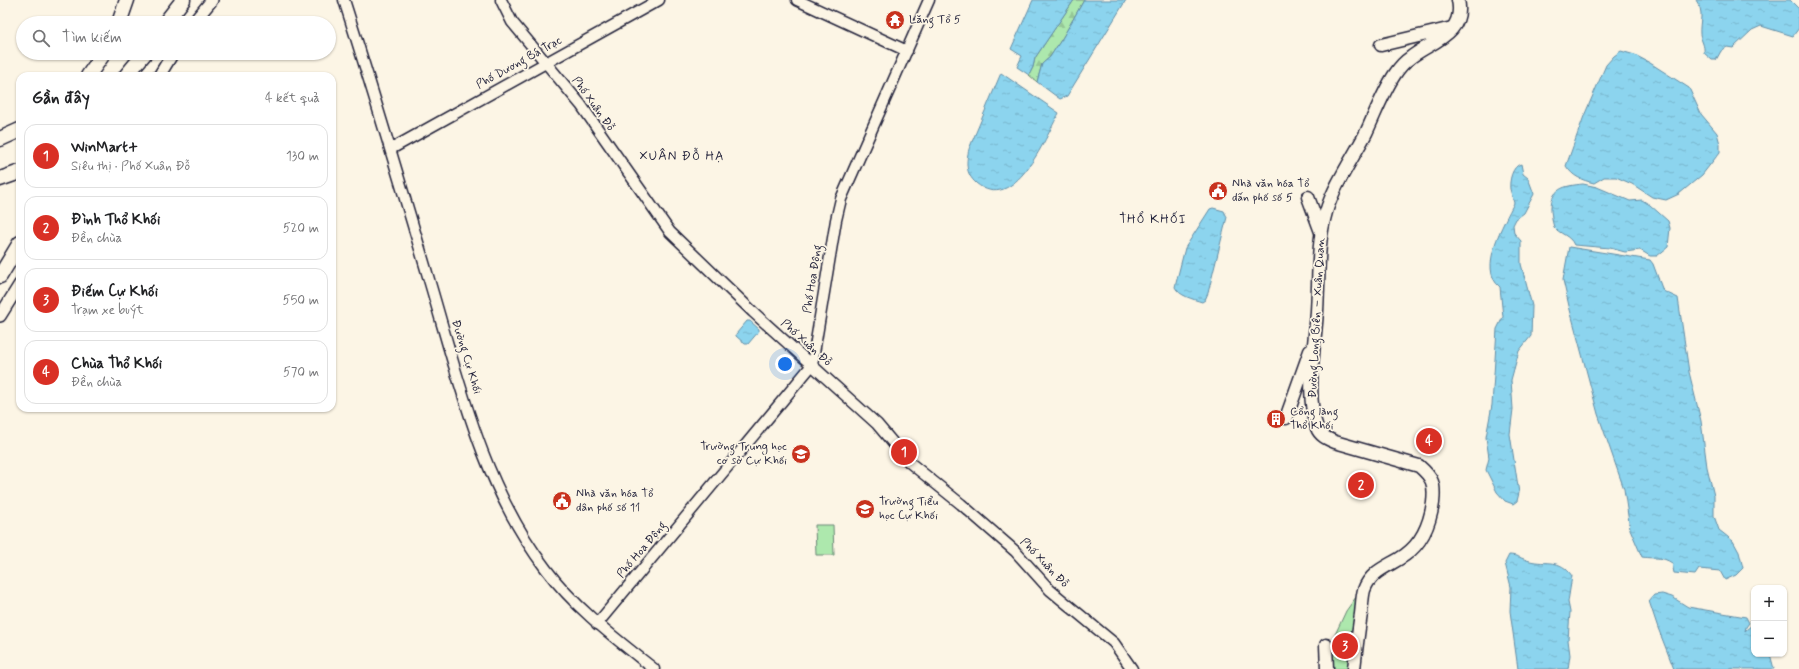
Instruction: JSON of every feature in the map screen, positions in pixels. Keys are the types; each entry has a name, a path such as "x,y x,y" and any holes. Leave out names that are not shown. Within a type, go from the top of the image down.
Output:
{"highway":[{"path":"121,16 127,0"},
{"path":"170,16 183,0"},
{"path":"91,72 99,60"},
{"path":"129,72 139,60"},
{"path":"134,72 141,60"},
{"path":"0,139 16,132"},
{"path":"0,179 16,173"},
{"path":"0,276 16,250"}],"main road":[{"path":"199,16 212,0"},
{"path":"1381,45 1452,28 1456,20 1458,0"},
{"name":"Đường Long Biên – Xuân Quan","path":"1354,669 1364,590 1373,575 1386,565 1405,556 1416,545 1425,532 1432,510 1434,487 1429,475 1419,466 1335,442 1325,438 1318,430 1312,407 1321,232 1329,202 1396,73 1410,58 1438,41 1452,28"},
{"path":"161,72 169,60"},
{"path":"1308,197 1321,232"},
{"path":"0,316 16,290"},
{"path":"1286,418 1315,337"},
{"path":"1326,645 1327,669"}],"street":[{"name":"Đường Cự Khối","path":"344,0 391,149 461,388 496,484 524,538 546,569 571,599 597,624 654,669"},
{"name":"Phố Xuân Đỗ","path":"501,0 512,22 580,105 670,232 753,312 877,424 908,462 962,504 1015,551 1050,590 1114,643 1132,669"},
{"name":"Phố Dương Bá Trạc","path":"391,149 659,0"},
{"path":"796,0 907,51"},
{"name":"Phố Hoa Động","path":"597,624 812,366 836,220 841,199 929,0"},
{"path":"800,355 815,349"}],"green space":[{"path":"1074,0 1084,0 1050,57 1042,64 1037,82 1029,75 1035,58"},
{"path":"815,525 833,525 834,555 816,555"},
{"path":"1361,590 1349,669 1330,669 1333,639 1346,611"}],"water":[{"path":"1033,0 1074,0 1035,58 1029,75 1017,67 1022,56 1011,49"},
{"path":"1084,0 1126,0 1067,96 1060,99 1037,82 1042,64 1050,57"},
{"path":"1696,0 1790,0 1799,9 1799,28 1793,36 1761,26 1752,30 1733,48 1727,47 1721,51 1716,60 1712,60 1704,53 1700,34 1701,13"},
{"path":"1621,51 1635,55 1650,63 1689,88 1701,114 1717,133 1720,144 1720,152 1702,175 1679,194 1666,200 1652,197 1632,184 1616,177 1604,177 1594,183 1586,181 1578,178 1566,166 1584,116 1606,65"},
{"path":"1001,73 1059,113 1037,155 1026,170 1015,182 1003,189 990,190 976,183 972,179 967,167 967,158 969,149"},
{"path":"1521,164 1523,174 1528,178 1534,194 1524,213 1516,219 1513,225 1514,233 1521,241 1521,264 1532,306 1531,336 1519,351 1511,380 1513,409 1510,434 1519,493 1517,501 1513,504 1505,501 1497,492 1486,470 1489,458 1486,437 1492,405 1497,329 1503,317 1500,287 1494,279 1491,269 1492,258 1499,234 1514,203 1510,189 1512,174 1515,168"},
{"path":"1583,184 1597,187 1630,201 1642,200 1650,205 1668,221 1670,228 1668,247 1657,256 1650,256 1640,250 1625,252 1610,248 1574,245 1570,239 1554,227 1552,221 1551,203 1556,193 1564,187"},
{"path":"1213,208 1224,211 1227,217 1208,293 1205,300 1202,302 1183,295 1175,287 1185,248 1210,209"},
{"path":"1569,247 1650,260 1653,264 1663,291 1678,298 1689,372 1701,421 1707,467 1714,496 1714,516 1719,530 1733,541 1739,552 1743,568 1736,575 1725,580 1720,571 1699,569 1695,575 1674,573 1672,563 1668,561 1642,557 1630,529 1624,489 1598,414 1569,306 1563,280"},
{"path":"747,321 750,321 759,329 759,331 748,344 745,344 736,336 736,334"},
{"path":"1509,555 1517,556 1530,561 1558,564 1567,570 1572,576 1568,602 1570,612 1568,640 1570,655 1568,669 1518,669 1510,611 1511,587 1505,563"},
{"path":"1662,594 1672,597 1688,607 1746,617 1749,623 1745,631 1751,626 1751,657 1771,657 1774,669 1674,669 1649,601 1654,595"}],"place":[{"name":"Lăng Tổ 5","path":"895,20"},
{"name":"Nhà văn hóa Tổ dấn phố số 5","path":"1218,191"},
{"name":"Cổng làng Thổ Khối","path":"1276,419"},
{"name":"Chùa Thổ Khối","path":"1429,441"},
{"name":"WinMart+","path":"904,452"},
{"name":"Trường Trung học cơ sở Cự Khối","path":"801,454"},
{"name":"Đình Thổ Khối","path":"1361,485"},
{"name":"Nhà văn hóa Tổ dân phố số 11","path":"562,501"},
{"name":"Trường Tiểu học Cự Khối","path":"865,509"},
{"name":"Điếm Cự Khối","path":"1345,646"}],"district":[{"name":"XUÂN ĐỖ HẠ","path":"682,156"},
{"name":"THỔ KHỐI","path":"1153,219"}]}
